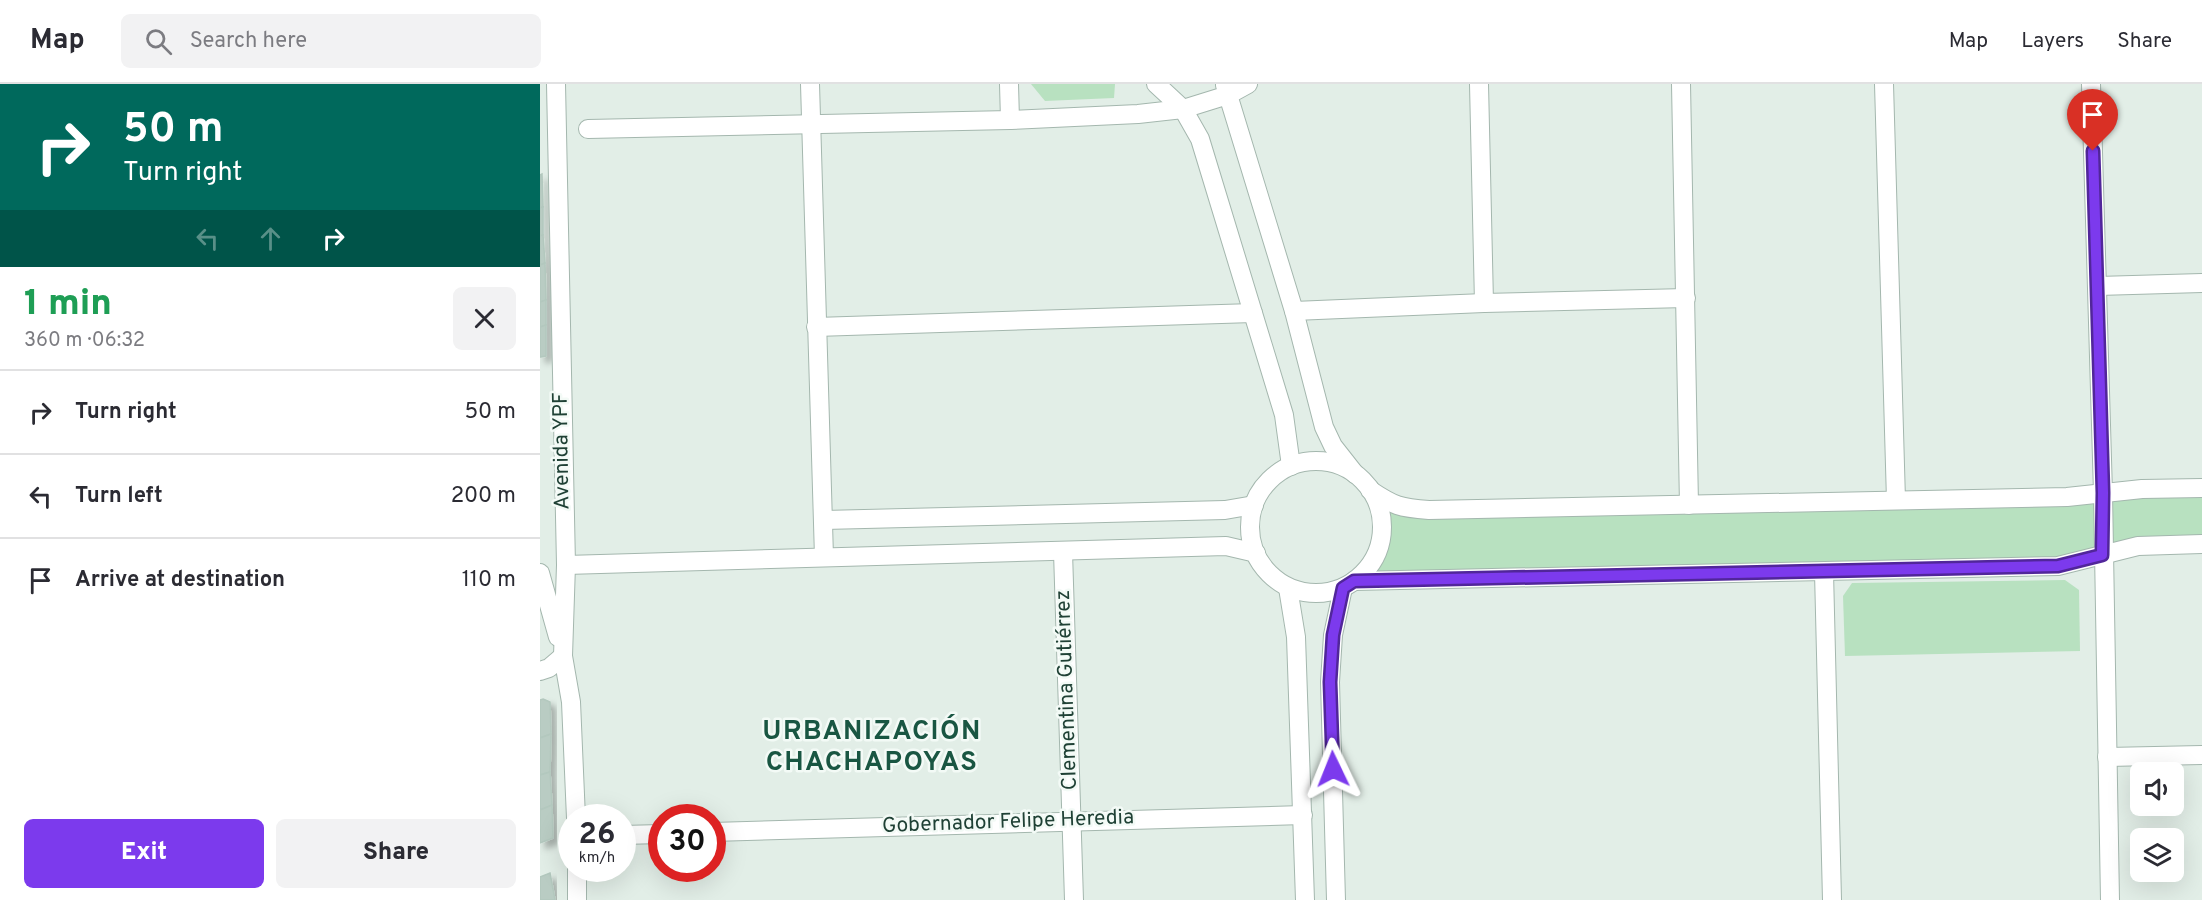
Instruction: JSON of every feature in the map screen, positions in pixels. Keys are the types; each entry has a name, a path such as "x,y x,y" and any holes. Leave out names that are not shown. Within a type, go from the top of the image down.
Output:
{"street":[{"name":"Avenida YPF","path":"556,84 549,116 566,565 563,656 571,702 575,804"},
{"path":"810,84 824,557"},
{"path":"1009,84 1010,120"},
{"path":"1156,84 1183,109 1200,139 1284,415 1291,466"},
{"path":"588,129 1010,120 1138,114 1183,109 1226,90 1248,84"},
{"path":"1479,84 1484,303"},
{"path":"1681,84 1689,505"},
{"path":"1884,84 1896,500"},
{"path":"2091,84 2103,493 2102,555 2110,900"},
{"path":"1226,90 1294,311 1324,427 1333,446 1355,474 1370,490 1391,504 1404,508 1689,505 2067,497 2142,489 2202,488"},
{"path":"2098,286 2202,283"},
{"path":"1294,311 1686,298"},
{"path":"816,327 1253,313"},
{"path":"1355,474 1335,464 1313,461 1291,466 1262,489 1254,505 1250,522 1251,538 1256,553 1270,575 1288,588 1324,593 1348,584 2058,566 2138,546 2202,544"},
{"path":"1336,900 1330,682 1333,635 1348,584 1368,567 1378,550 1382,530 1380,510 1370,490"},
{"path":"824,520 1225,510 1254,505"},
{"path":"566,565 1226,546 1256,553"},
{"name":"Clementina Gutiérrez","path":"1063,552 1074,900"},
{"path":"1824,572 1832,900"},
{"path":"540,573 563,656 549,668 540,671"},
{"path":"1288,588 1296,637 1305,900"},
{"path":"2107,757 2202,755"},
{"name":"Gobernador Felipe Heredia","path":"726,832 1303,814"},
{"path":"577,882 577,900"}],"green space":[{"path":"1031,84 1115,84 1114,98 1045,101"},
{"path":"2202,488 2202,544 2058,566 1354,581 1378,550 1379,496 1404,508"},
{"path":"2065,580 2079,590 2080,651 1845,656 1843,596 1852,583"}],"building":[{"path":"542,174 543,207 540,208 540,175"},
{"path":"543,207 543,235 540,236 540,208"},
{"path":"543,235 545,263 540,265 540,236"},
{"path":"545,263 546,300 540,302 540,265"},
{"path":"546,300 546,325 540,327 540,302"},
{"path":"546,325 546,356 540,357 540,327"},
{"path":"540,700 550,702 551,734 540,738"},
{"path":"551,734 550,772 540,775 540,738"},
{"path":"550,772 552,805 540,810 540,775"},
{"path":"552,805 553,838 540,843 540,810"},
{"path":"550,873 555,900 540,900 540,877"}],"district":[{"name":"URBANIZACIÓN CHACHAPOYAS","path":"872,748"}],"route":[{"path":"1333,769 1330,682 1333,635 1343,588 1354,581 2058,566 2102,555 2103,493 2093,151"}]}
